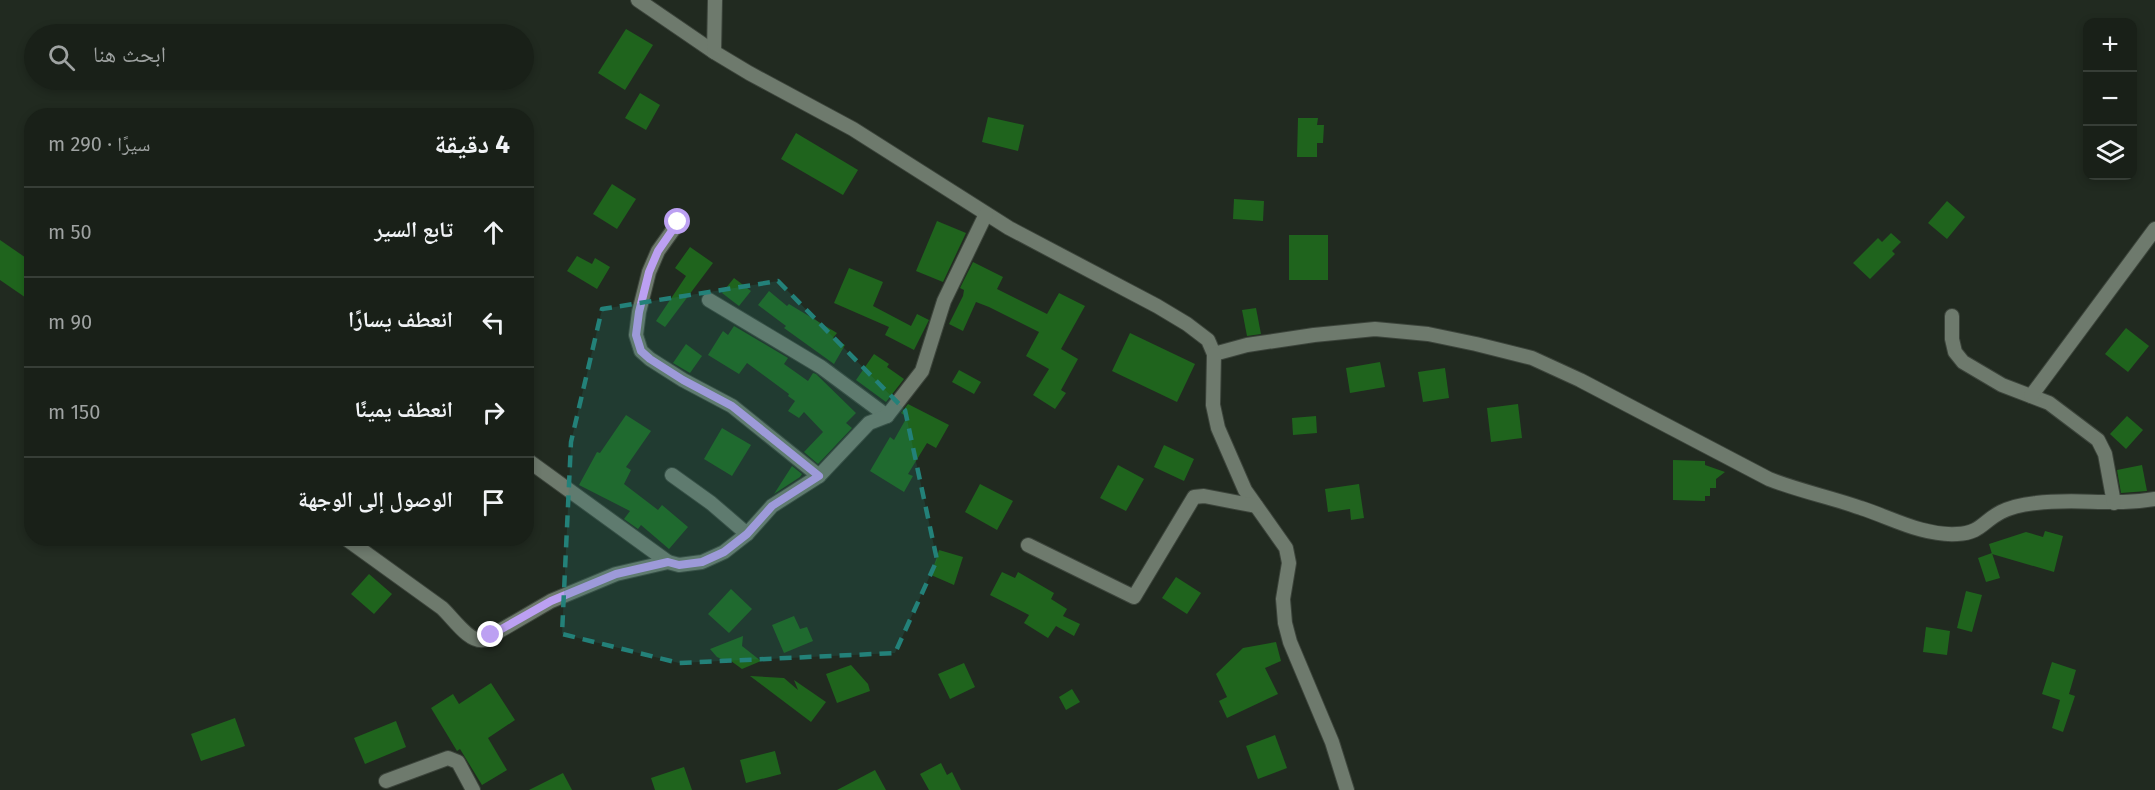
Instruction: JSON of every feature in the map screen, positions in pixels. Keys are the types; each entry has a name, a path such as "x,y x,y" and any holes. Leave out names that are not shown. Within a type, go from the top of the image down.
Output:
{"street":[{"path":"638,0 749,73 853,129 1009,228 1148,301 1187,324 1208,340 1214,354 1213,405 1218,428 1245,490 1286,548 1289,563 1283,598 1285,623 1290,642 1332,742 1347,790"},
{"path":"714,52 715,0"},
{"path":"534,465 668,562 679,565 702,562 724,552 747,534 772,506 819,476 869,423 887,416 922,370 944,301 986,214"},
{"path":"678,222 658,251 649,272 636,335 641,351 658,364 732,406 819,476"},
{"path":"2031,396 2155,229"},
{"path":"709,300 821,367 887,416"},
{"path":"1953,316 1955,352 1963,362 2002,385 2049,403 2098,440 2107,462 2114,503"},
{"path":"1214,354 1247,345 1375,329 1428,334 1476,344 1532,358 1580,380 1769,479 1795,489 1859,507 1926,532 1956,534 1975,531 2001,512 2032,503 2061,500 2114,503 2155,500"},
{"path":"672,475 711,503 747,534"},
{"path":"1029,545 1134,597 1194,497 1204,496 1256,506"},
{"path":"356,546 442,608 471,639 478,641 484,640 551,601 616,574 668,562"},
{"path":"387,781 448,758 458,762 473,790"}],"highlighted area":[{"path":"778,281 905,410 937,560 895,653 679,663 562,634 571,442 602,309"}],"building":[{"path":"626,29 653,45 625,90 598,73"},
{"path":"640,93 660,105 646,130 625,118"},
{"path":"988,117 1024,125 1018,151 982,142"},
{"path":"1298,118 1318,118 1317,125 1324,125 1323,143 1317,143 1317,157 1297,157"},
{"path":"796,133 858,170 843,195 781,159"},
{"path":"612,184 636,199 617,229 593,214"},
{"path":"1234,199 1264,201 1263,221 1233,219"},
{"path":"1947,201 1965,217 1947,239 1928,223"},
{"path":"937,221 966,233 943,282 916,271"},
{"path":"1891,233 1901,242 1892,251 1895,254 1870,279 1853,263 1878,238 1882,242"},
{"path":"1289,235 1328,235 1328,280 1289,280"},
{"path":"0,240 24,256 24,296 0,280"},
{"path":"690,247 713,263 665,327 656,321 686,276 675,268"},
{"path":"577,256 592,264 595,258 610,267 597,289 567,271"},
{"path":"973,262 1003,277 997,289 1047,314 1059,293 1085,306 1061,349 1078,359 1061,390 1066,393 1055,409 1033,395 1049,369 1026,356 1039,332 976,302 963,331 949,324 963,296 964,290 960,288"},
{"path":"849,268 883,282 873,306 911,326 917,314 929,320 914,350 885,335 889,327 834,303"},
{"path":"734,278 751,291 739,306 722,293"},
{"path":"769,291 787,306 789,304 837,333 833,338 845,345 834,364 784,328 786,326 758,305"},
{"path":"1256,308 1261,334 1247,336 1242,310"},
{"path":"734,326 788,358 784,364 808,381 813,373 816,374 856,413 846,423 852,428 818,464 804,452 823,432 804,412 799,418 788,411 795,401 788,396 789,394 747,363 739,374 708,355 723,331 728,335"},
{"path":"2126,328 2149,346 2128,372 2105,354"},
{"path":"1130,333 1195,364 1177,402 1112,371"},
{"path":"686,344 702,356 690,373 673,363"},
{"path":"874,354 889,364 887,367 904,379 886,402 856,380"},
{"path":"1380,362 1385,387 1350,393 1346,368"},
{"path":"1445,368 1449,398 1423,402 1418,372"},
{"path":"959,370 981,382 974,394 952,382"},
{"path":"908,404 949,425 936,448 927,443 908,474 913,476 904,492 870,471 890,437 894,440 907,417 901,413"},
{"path":"1518,404 1522,438 1491,442 1487,408"},
{"path":"626,415 651,431 626,467 631,470 624,484 658,510 662,505 688,527 669,549 641,525 638,529 624,519 630,511 579,485 597,452 600,453"},
{"path":"1316,416 1317,433 1293,435 1292,418"},
{"path":"2127,416 2143,430 2126,449 2110,434"},
{"path":"722,428 751,445 732,476 704,459"},
{"path":"1164,445 1194,459 1184,481 1154,467"},
{"path":"1673,460 1705,461 1705,465 1725,472 1716,479 1716,488 1710,488 1710,496 1705,496 1705,501 1673,500"},
{"path":"1118,465 1144,479 1126,511 1100,498"},
{"path":"2142,465 2147,491 2121,493 2117,470"},
{"path":"792,466 802,474 774,494"},
{"path":"980,484 1013,501 997,530 965,512"},
{"path":"1359,484 1364,518 1351,520 1350,509 1328,512 1325,489"},
{"path":"2045,531 2063,536 2054,572 1992,554 1989,544 2026,532 2043,537"},
{"path":"939,550 963,557 954,585 931,575"},
{"path":"1992,553 2000,578 1986,582 1978,558"},
{"path":"1002,572 1015,578 1018,572 1054,593 1051,599 1067,609 1063,616 1080,624 1074,636 1056,626 1048,638 1024,623 1029,615 990,595"},
{"path":"369,574 392,594 374,614 351,594"},
{"path":"1176,577 1201,593 1187,614 1162,598"},
{"path":"731,589 752,609 729,633 708,614"},
{"path":"1966,591 1982,595 1972,632 1957,628"},
{"path":"794,616 800,629 807,627 813,641 784,653 772,625"},
{"path":"1926,627 1950,631 1947,655 1923,652"},
{"path":"743,636 742,646 761,661 742,669 731,661 717,657 710,649"},
{"path":"1276,642 1281,661 1265,668 1278,694 1227,718 1219,701 1227,697 1216,674 1243,648"},
{"path":"2052,662 2076,670 2069,694 2075,696 2063,732 2052,728 2060,700 2042,694"},
{"path":"964,663 975,687 950,699 938,674"},
{"path":"851,665 868,684 870,691 837,703 826,674"},
{"path":"750,676 784,678 798,690 794,680 826,702 811,722"},
{"path":"491,683 515,720 488,738 507,770 482,785 460,749 457,751 431,708 453,694 459,704"},
{"path":"1072,689 1080,702 1066,710 1059,697"},
{"path":"235,718 245,746 201,761 191,734"},
{"path":"396,721 406,747 365,764 354,738"},
{"path":"1275,735 1287,768 1258,779 1246,746"},
{"path":"775,751 781,774 746,783 740,760"},
{"path":"941,763 947,775 952,772 961,790 929,790 920,774"},
{"path":"684,767 692,790 655,790 651,778"},
{"path":"875,770 886,790 837,790"},
{"path":"563,773 572,790 529,790"}],"route":[{"path":"491,635 551,601 616,574 668,562 679,565 702,562 724,552 739,542 772,506 819,476 786,447 732,406 683,380 641,351 636,335 649,272 658,251 678,222"}]}
